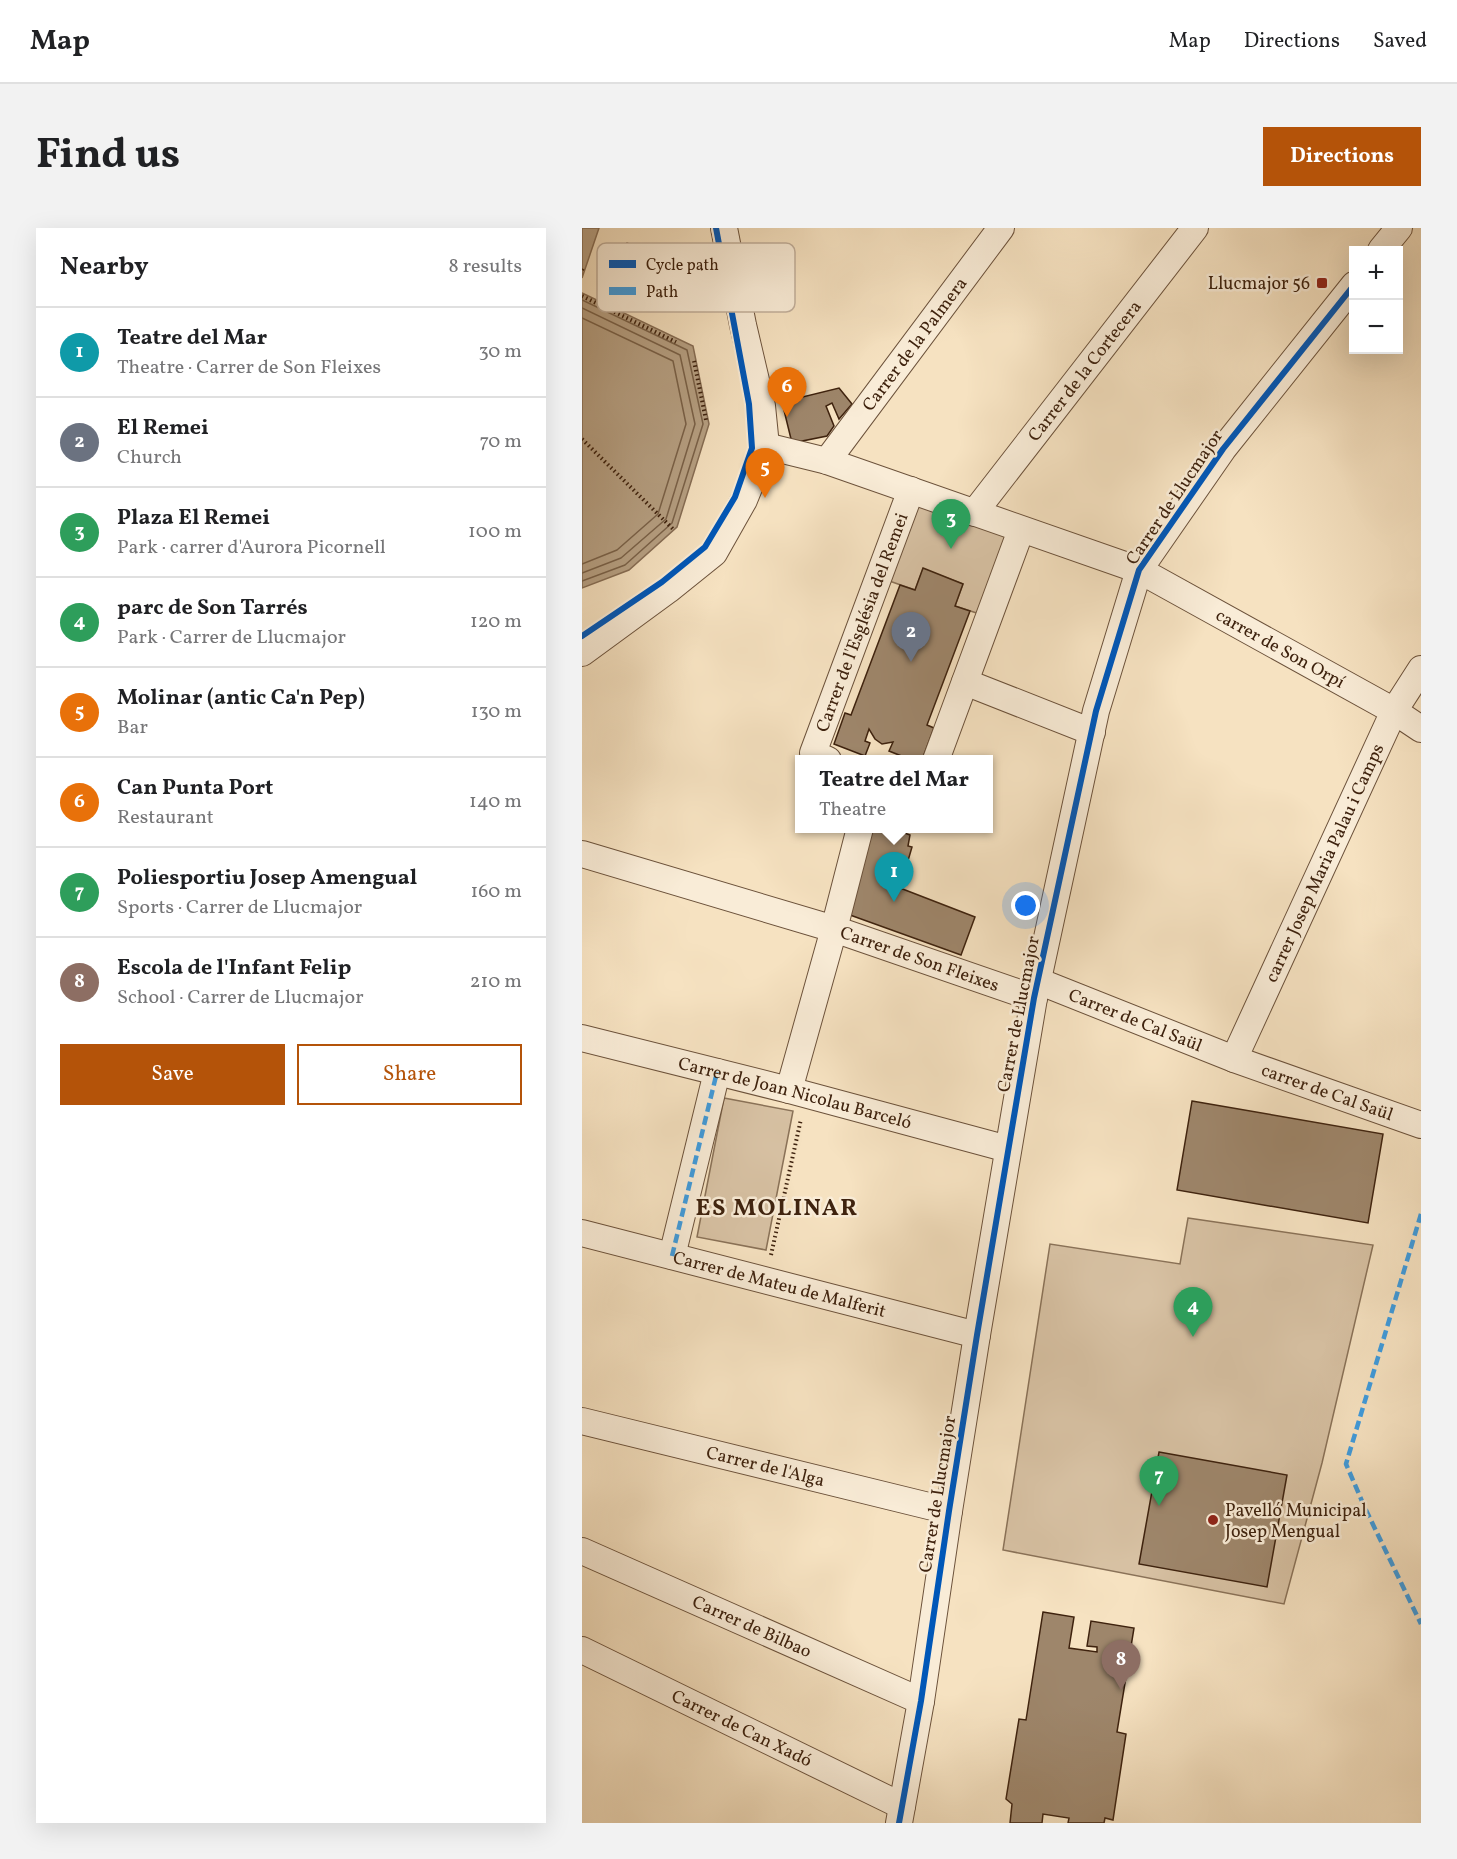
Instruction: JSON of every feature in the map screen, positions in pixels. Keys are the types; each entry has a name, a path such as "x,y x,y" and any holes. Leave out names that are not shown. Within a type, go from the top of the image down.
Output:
{"street":[{"path":"724,228 727,243"},
{"name":"Carrer de la Palmera","path":"827,461 1000,228"},
{"name":"Carrer de la Cortecera","path":"974,513 1195,228"},
{"path":"1384,246 1399,228"},
{"name":"Carrer de Llucmajor","path":"901,1815 921,1701 948,1511 1036,990 1092,732 1139,570 1223,448 1349,290"},
{"path":"582,653 714,553 744,500 766,446 762,406 740,312"},
{"name":"carrer de Son Orpí","path":"766,446 827,461 1139,570 1394,711 1421,729"},
{"name":"Carrer de l'Església del Remei","path":"821,755 911,490"},
{"path":"938,755 1021,530"},
{"name":"carrer Josep Maria Palau i Camps","path":"1234,1059 1394,711 1421,669"},
{"path":"965,682 1092,732"},
{"name":"Carrer de Son Fleixes","path":"859,833 834,929 1036,990"},
{"path":"582,854 834,929 797,1092"},
{"name":"Carrer de Cal Saül","path":"1036,990 1234,1059"},
{"name":"Carrer de Joan Nicolau Barceló","path":"582,1038 797,1092 1008,1149"},
{"name":"carrer de Cal Saül","path":"1234,1059 1421,1125"},
{"path":"672,1256 717,1072"},
{"name":"Carrer de Mateu de Malferit","path":"582,1233 977,1335"},
{"name":"Carrer de l'Alga","path":"582,1421 948,1511"},
{"name":"Carrer de Bilbao","path":"582,1551 921,1701"},
{"name":"Carrer de Can Xadó","path":"582,1650 901,1815"}],"path":[{"path":"582,296 597,303"},
{"path":"615,312 676,342"},
{"path":"694,361 706,420"},
{"path":"582,439 674,530"},
{"path":"766,1281 797,1092"}],"shaded area":[{"path":"911,490 1021,530 989,617 955,606 963,584 923,569 915,590 878,577"},
{"path":"724,1098 793,1111 766,1250 697,1237"},
{"path":"1188,1218 1373,1245 1322,1463 1284,1604 1003,1550 1050,1244 1180,1264"}],"water":[{"path":"582,228 599,228 582,278"},
{"path":"582,293 597,300 597,312 622,312 693,346 709,424 677,527 629,570 582,588"}],"building":[{"path":"839,388 852,404 839,419 832,403 826,406 834,426 827,436 792,443 782,402"},
{"path":"923,568 963,584 955,606 970,611 927,725 934,728 924,755 899,755 889,751 893,742 882,744 875,739 869,729 865,741 870,743 865,755 834,744 845,713 851,715 900,585 915,590"},
{"path":"872,833 905,833 910,835 908,846 912,847 900,888 975,917 961,955 850,915"},
{"path":"1192,1101 1383,1134 1368,1223 1177,1190"},
{"name":"Pavelló Municipal Josep Mengual","path":"1159,1452 1287,1475 1267,1587 1139,1564"},
{"path":"1043,1612 1074,1617 1069,1648 1097,1652 1097,1647 1087,1646 1091,1621 1134,1628 1117,1732 1126,1734 1113,1820 1105,1818 1104,1823 1068,1823 1069,1818 1043,1814 1042,1823 1010,1823 1012,1804 1006,1799 1019,1719 1026,1720"}],"marked path":[{"path":"672,1256 717,1072"},
{"path":"1421,1214 1346,1464 1421,1624"}],"cycle path":[{"path":"716,228 719,243"},
{"path":"899,1823 921,1701 977,1335 1034,998 1096,711 1139,570 1223,449 1349,291"},
{"path":"582,636 662,582 705,547 735,497 752,448 749,404 732,312"}],"place":[{"name":"Llucmajor 56","path":"1322,283"},
{"name":"Can Punta Port","path":"787,417"},
{"name":"Molinar (antic Ca'n Pep)","path":"765,498"},
{"name":"Plaza El Remei","path":"951,549"},
{"name":"El Remei","path":"911,662"},
{"name":"Teatre del Mar","path":"894,902"},
{"name":"parc de Son Tarrés","path":"1193,1337"},
{"name":"Poliesportiu Josep Amengual","path":"1159,1506"},
{"name":"Pavelló Municipal Josep Mengual","path":"1213,1520"},
{"name":"Escola de l'Infant Felip","path":"1121,1690"}],"district":[{"name":"ES MOLINAR","path":"777,1207"}]}
